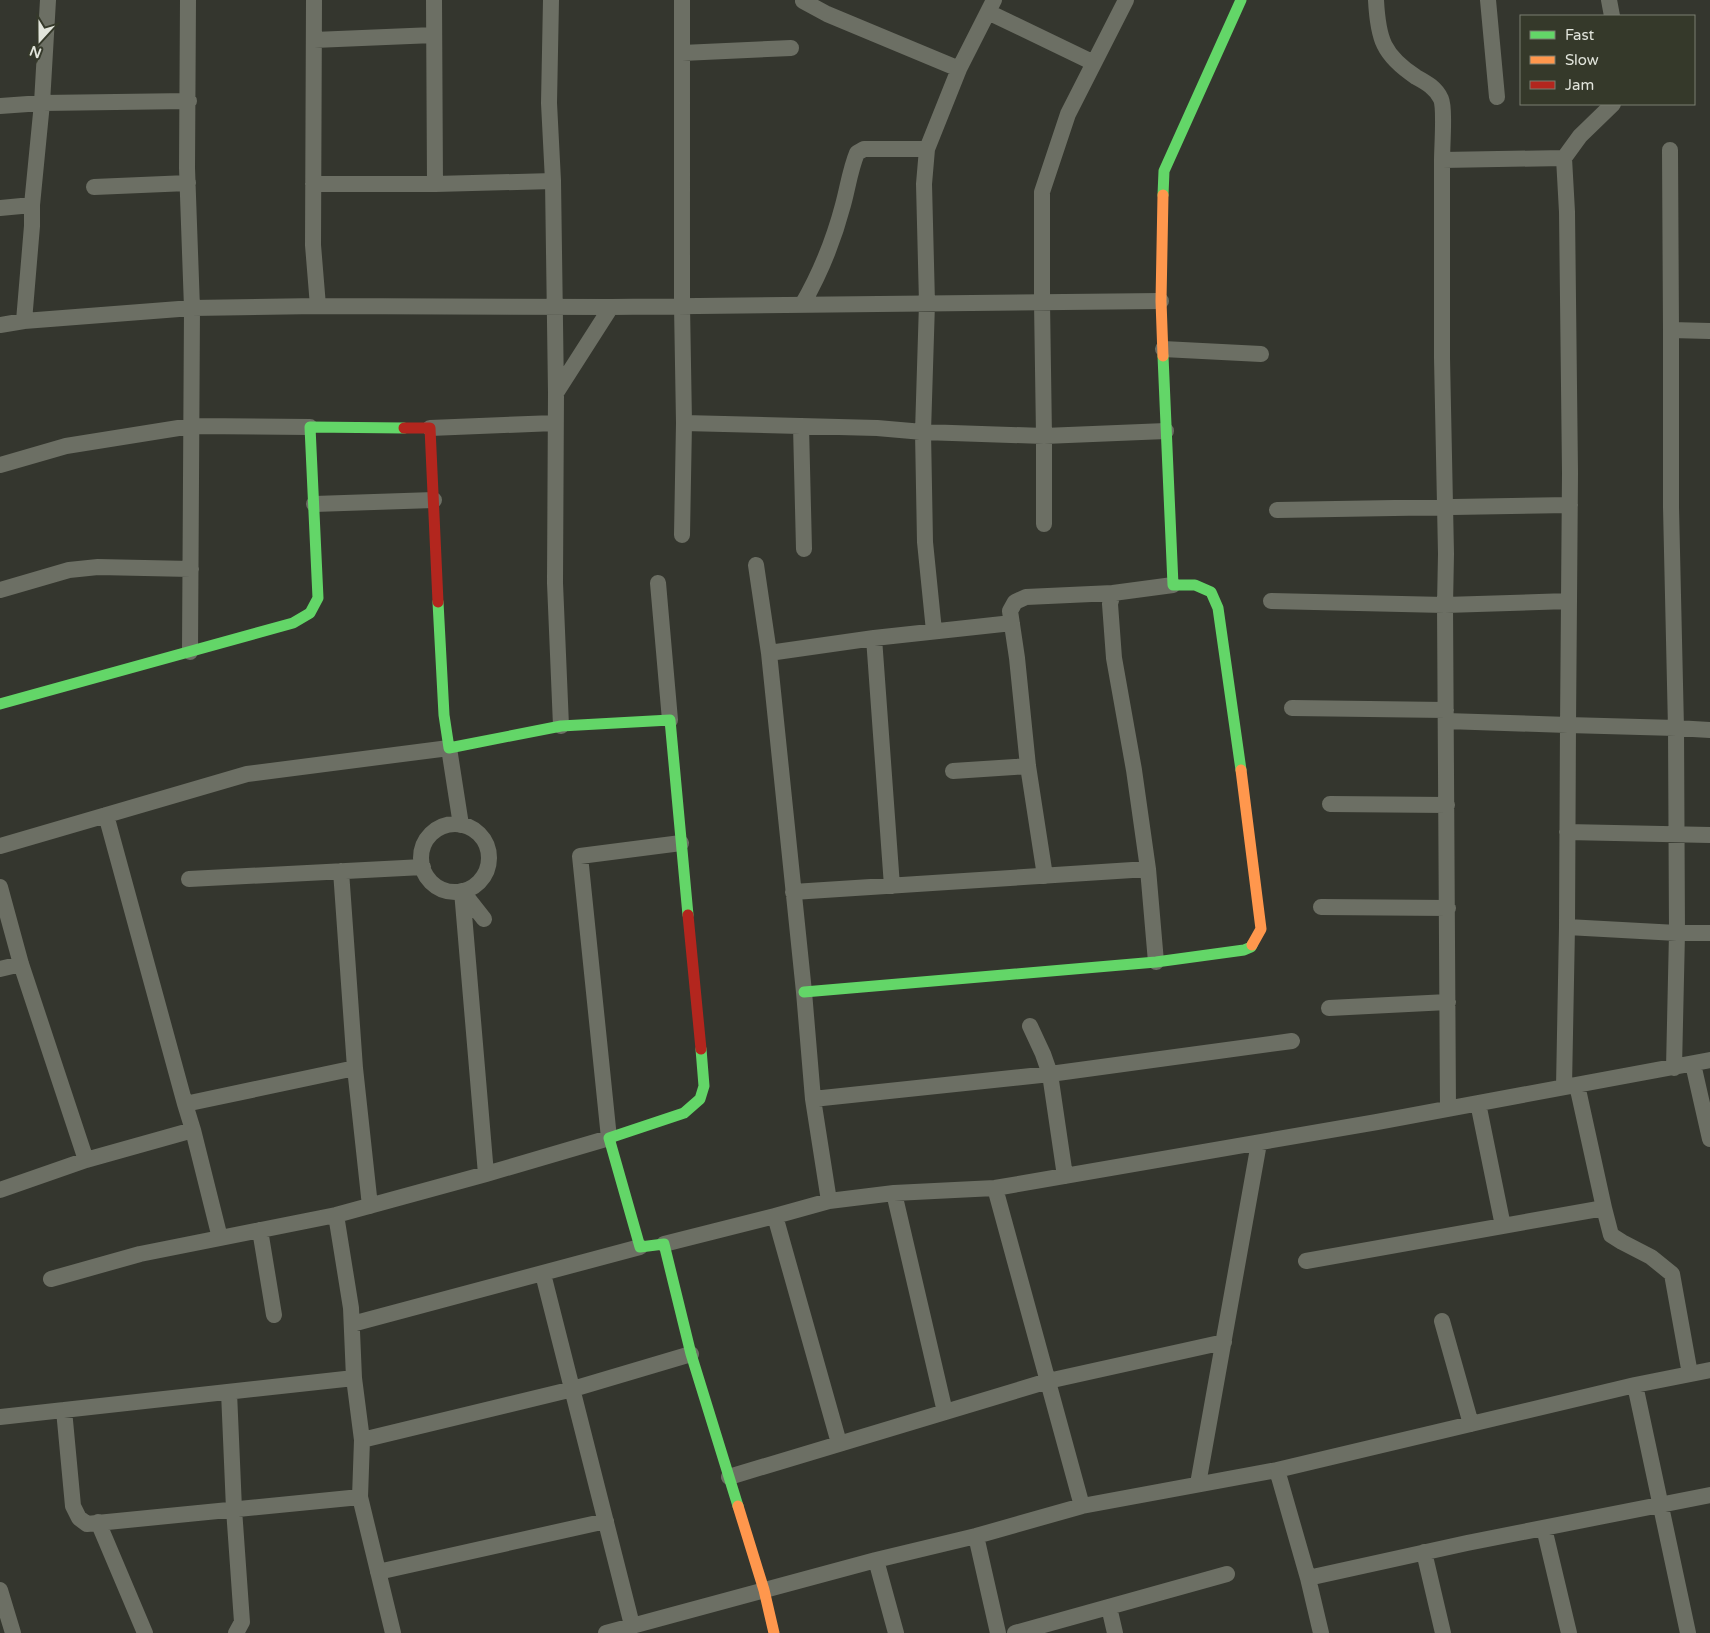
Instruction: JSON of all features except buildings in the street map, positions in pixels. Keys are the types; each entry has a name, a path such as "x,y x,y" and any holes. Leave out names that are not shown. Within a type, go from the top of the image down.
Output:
{"street":[{"path":"24,321 32,205 42,103 48,0"},
{"path":"314,0 313,245 318,306"},
{"path":"434,0 435,184"},
{"path":"551,0 549,102 553,181 556,393 555,584 561,726"},
{"path":"682,0 684,423 682,535"},
{"path":"1044,524 1042,192 1068,114 1126,0"},
{"path":"1173,585 1161,301 1164,171 1241,0"},
{"path":"1376,0 1380,36 1388,53 1402,68 1433,87 1442,101 1442,358 1448,908 1448,1109"},
{"path":"1488,0 1497,97"},
{"path":"1609,0 1612,15"},
{"path":"803,1 827,14 959,69"},
{"path":"190,3 188,183 192,308 190,652"},
{"path":"934,631 925,542 923,432 927,303 924,184 927,149 959,69 991,6 1094,63"},
{"path":"314,40 434,35"},
{"path":"682,53 791,48"},
{"path":"0,106 42,103 189,101"},
{"path":"1612,105 1580,136 1564,158 1567,212 1570,505 1567,832 1570,1086 1611,1235 1651,1258 1672,1274 1690,1374"},
{"path":"802,304 817,280 843,206 857,152 864,149 927,149"},
{"path":"1670,150 1672,330 1670,507 1676,728 1678,933 1674,1068"},
{"path":"1442,160 1564,158"},
{"path":"313,184 435,184 553,181"},
{"path":"94,187 188,183"},
{"path":"0,208 32,205"},
{"path":"0,325 24,321 192,308 318,306 611,307 1161,301"},
{"path":"556,393 611,307"},
{"path":"1672,330 1710,331"},
{"path":"1163,349 1261,354"},
{"path":"0,465 66,446 191,426 430,428 555,422"},
{"path":"684,423 877,428 923,432 1044,436 1166,431"},
{"path":"801,426 804,549"},
{"path":"0,704 293,623 310,613 318,598 310,427"},
{"path":"430,428 444,715 461,825"},
{"path":"314,504 434,500"},
{"path":"1276,510 1570,505"},
{"path":"756,565 769,653 804,992 813,1099 829,1201"},
{"path":"0,590 69,570 98,567 191,569"},
{"path":"51,1279 140,1254 336,1215 486,1174 608,1138 684,1113 700,1099 704,1086 658,583"},
{"path":"804,992 1156,962 1244,950 1251,947 1261,929 1218,608 1211,592 1194,585 1173,585 1113,593 1026,598 1015,602 1010,611 1018,658 1028,766 1046,876"},
{"path":"1113,593 1110,604 1114,658 1134,770 1148,869 1156,962"},
{"path":"1272,601 1445,605 1569,601"},
{"path":"769,653 874,638 1012,623"},
{"path":"874,638 892,886"},
{"path":"1292,708 1568,725 1710,730"},
{"path":"0,846 247,774 449,748 561,726 670,720"},
{"path":"953,771 1028,766"},
{"path":"1330,804 1447,804"},
{"path":"106,815 193,1130 220,1238"},
{"path":"461,825 477,832 487,847 489,856 485,874 471,888 462,891 452,892 433,884 423,867 421,857 427,839 442,827 461,825"},
{"path":"1567,832 1710,835"},
{"path":"640,1248 608,1138 580,856 681,843"},
{"path":"189,879 423,867"},
{"path":"793,892 1148,869"},
{"path":"341,871 355,1068 370,1206"},
{"path":"0,887 21,964 86,1160"},
{"path":"462,891 484,919"},
{"path":"462,891 486,1174"},
{"path":"1321,908 1448,908"},
{"path":"1567,927 1710,933"},
{"path":"0,969 21,964"},
{"path":"1329,1008 1448,1002"},
{"path":"1030,1026 1050,1074 1064,1176"},
{"path":"813,1099 1050,1074 1292,1041"},
{"path":"352,1324 640,1248 664,1244 829,1201 894,1193 995,1188 1259,1143 1710,1060"},
{"path":"1693,1064 1710,1139"},
{"path":"185,1104 355,1068"},
{"path":"1478,1103 1503,1226"},
{"path":"0,1190 86,1160 193,1130"},
{"path":"1198,1484 1259,1143"},
{"path":"995,1188 1082,1506"},
{"path":"894,1193 945,1412"},
{"path":"1306,1261 1604,1208"},
{"path":"336,1215 351,1308 354,1378 362,1440 360,1497 393,1633"},
{"path":"775,1216 839,1443"},
{"path":"260,1230 274,1315"},
{"path":"664,1244 691,1354 764,1590 774,1633"},
{"path":"543,1274 632,1626"},
{"path":"1442,1321 1471,1424"},
{"path":"729,1477 1048,1381 1224,1342"},
{"path":"362,1440 573,1389 691,1354"},
{"path":"606,1633 876,1560 976,1536 1082,1506 1277,1470 1635,1385 1710,1370"},
{"path":"0,1417 354,1378"},
{"path":"1635,1385 1688,1633"},
{"path":"229,1392 234,1509 242,1622 236,1633"},
{"path":"64,1410 73,1506 79,1518 87,1524 360,1497"},
{"path":"1277,1470 1308,1578 1321,1633"},
{"path":"1308,1578 1424,1552 1710,1495"},
{"path":"378,1572 606,1521"},
{"path":"98,1522 145,1633"},
{"path":"1544,1528 1569,1633"},
{"path":"976,1536 998,1633"},
{"path":"1424,1552 1443,1633"},
{"path":"876,1560 896,1633"},
{"path":"1015,1633 1227,1574"},
{"path":"0,1590 8,1629"},
{"path":"1109,1607 1115,1633"}],"traffic: fast":[{"path":"1163,195 1164,171 1241,0"},
{"path":"1163,356 1173,585 1195,585 1211,592 1218,608 1241,770"},
{"path":"0,704 293,623 310,613 318,598 310,427 404,428"},
{"path":"438,602 444,715 449,748 561,726 670,720 688,915"},
{"path":"804,992 1156,962 1244,950 1252,945"},
{"path":"701,1049 704,1086 700,1099 684,1113 609,1138 640,1247 664,1244 691,1354 738,1506"}],"traffic: slow":[{"path":"1163,195 1161,301 1163,356"},
{"path":"1241,770 1261,929 1252,945"},
{"path":"738,1506 764,1590 774,1633"}],"traffic: jam":[{"path":"404,428 430,428 438,602"},
{"path":"688,915 701,1049"}]}
